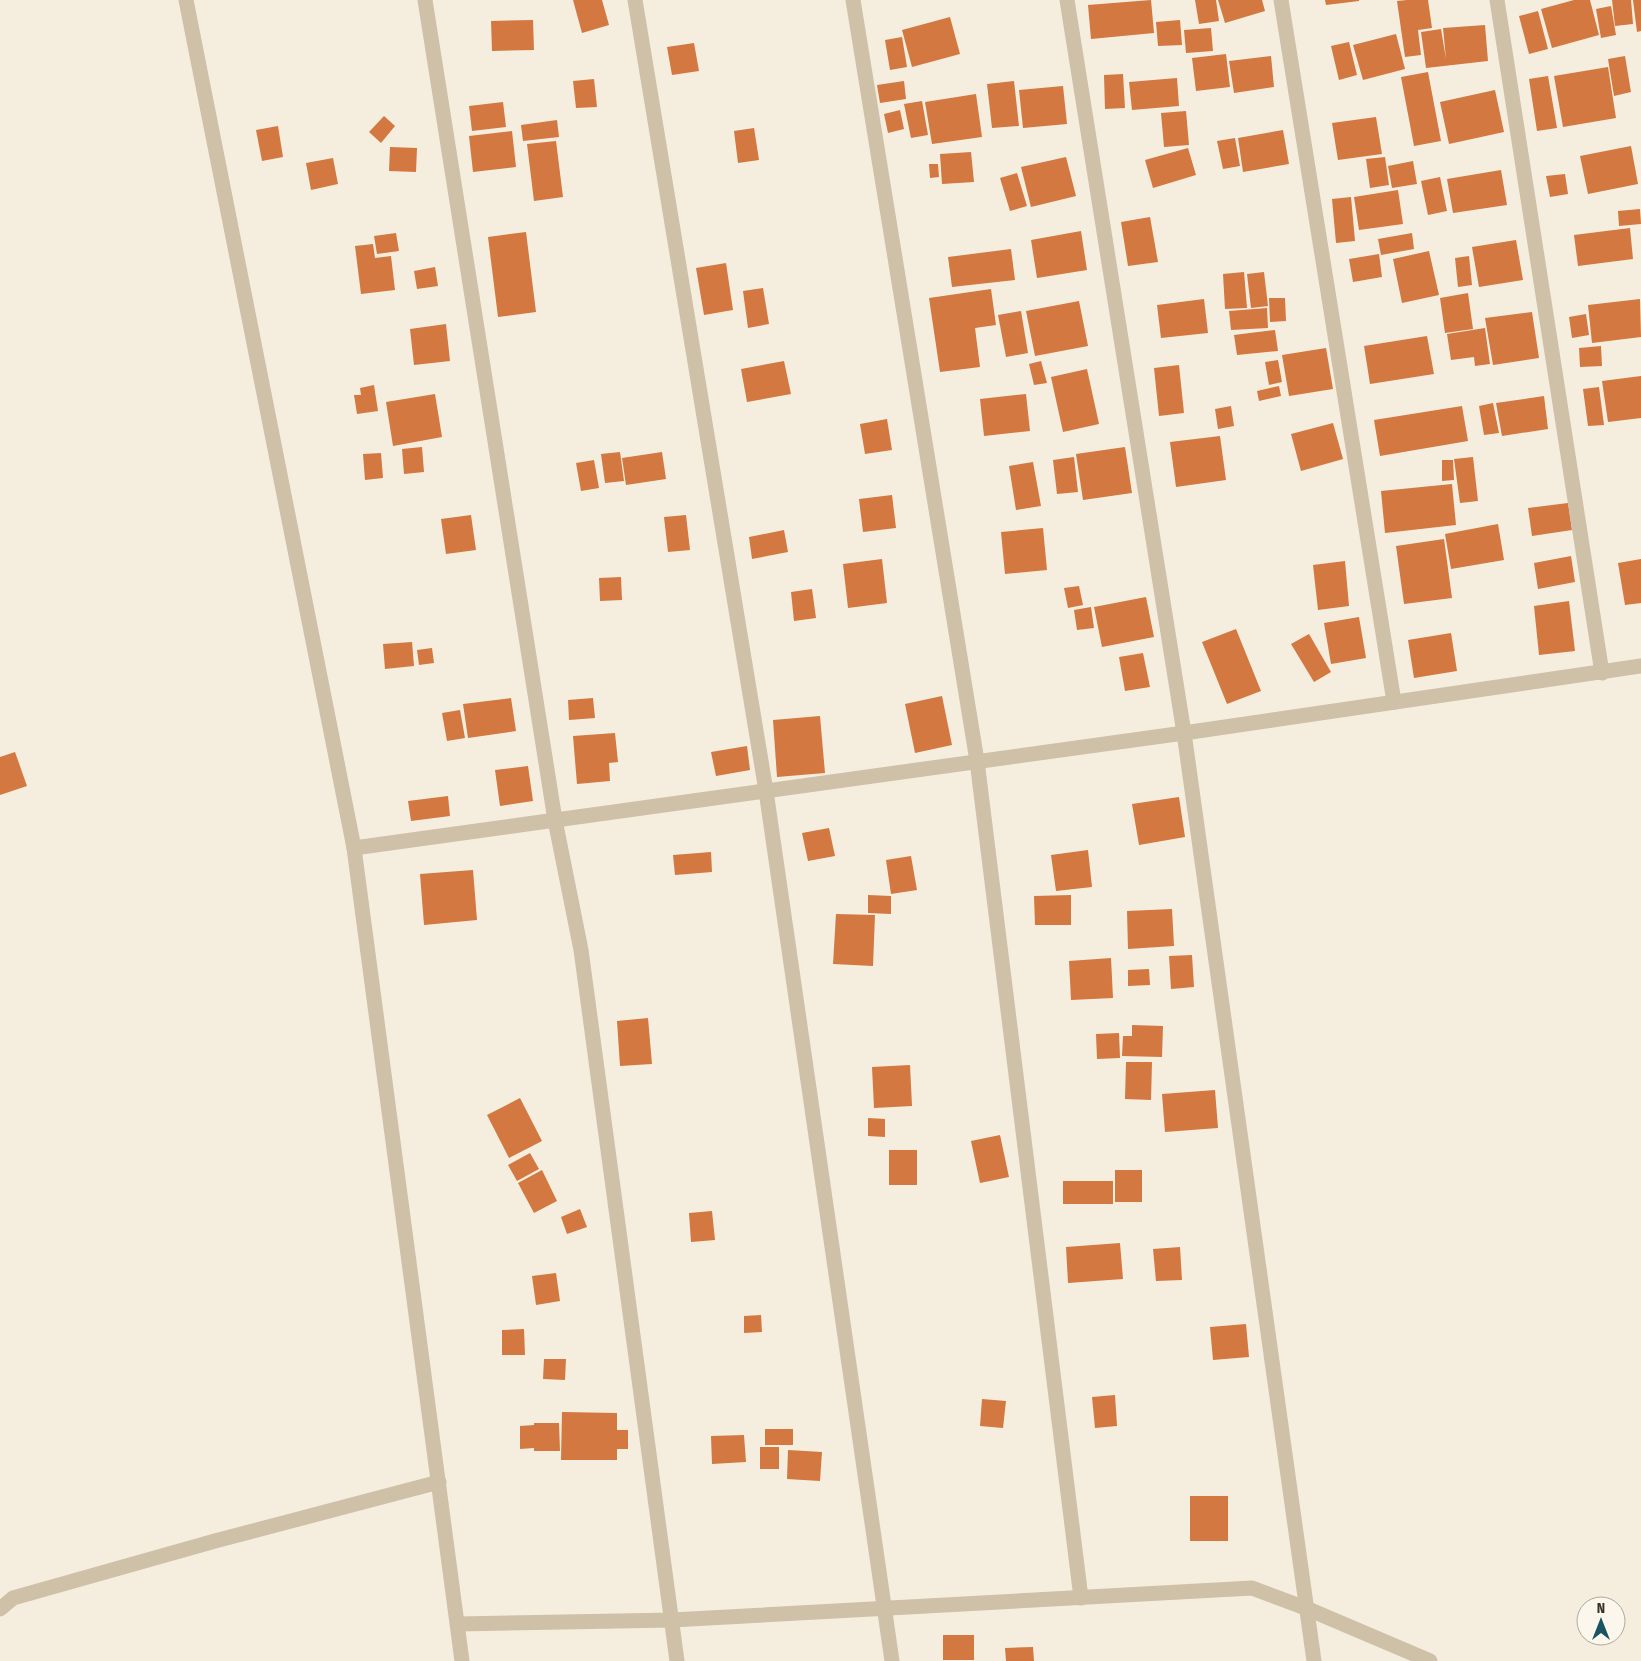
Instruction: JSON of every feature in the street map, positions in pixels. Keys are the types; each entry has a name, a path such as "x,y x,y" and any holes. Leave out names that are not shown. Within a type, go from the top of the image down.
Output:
{"street":[{"path":"186,0 354,848 462,1661"},
{"path":"425,0 555,820 582,950 677,1661"},
{"path":"635,0 766,791 892,1661"},
{"path":"853,0 976,761 1081,1598"},
{"path":"1067,0 1184,733 1314,1661"},
{"path":"1281,0 1394,702"},
{"path":"1497,0 1602,672"},
{"path":"354,848 1184,733 1641,666"},
{"path":"0,1609 14,1598 23,1595 215,1541 439,1482"},
{"path":"458,1624 672,1620 885,1610 1252,1588 1308,1609 1430,1661"}],"building":[{"path":"573,0 602,0 609,25 582,33"},
{"path":"1151,0 1154,33 1091,39 1088,5"},
{"path":"1195,0 1216,0 1219,21 1199,24"},
{"path":"1218,0 1262,0 1265,11 1225,23"},
{"path":"1325,0 1359,0 1359,1 1326,5"},
{"path":"1428,0 1432,28 1418,30 1421,55 1405,57 1397,1"},
{"path":"1574,0 1590,0 1599,35 1552,48 1541,9"},
{"path":"1612,0 1631,0 1633,24 1615,26"},
{"path":"1633,0 1641,0 1641,31 1637,32"},
{"path":"1611,6 1616,35 1601,38 1596,9"},
{"path":"1538,11 1548,49 1529,54 1519,16"},
{"path":"950,17 960,54 912,67 902,30"},
{"path":"533,20 534,50 492,51 491,21"},
{"path":"1180,20 1182,45 1158,46 1156,22"},
{"path":"1485,25 1488,61 1426,68 1421,32 1441,29 1446,59 1443,28"},
{"path":"1211,28 1213,51 1186,53 1184,30"},
{"path":"1396,34 1405,69 1363,80 1353,45"},
{"path":"902,37 907,67 890,70 885,40"},
{"path":"1349,42 1357,75 1339,80 1331,46"},
{"path":"694,43 699,71 672,75 667,47"},
{"path":"1226,54 1230,87 1196,91 1192,58"},
{"path":"1271,56 1274,87 1234,93 1229,61"},
{"path":"1625,56 1631,92 1614,96 1608,59"},
{"path":"1608,67 1616,118 1563,127 1554,76"},
{"path":"1428,72 1441,141 1414,146 1401,77"},
{"path":"1123,74 1125,108 1105,109 1104,75"},
{"path":"1548,76 1557,128 1537,131 1529,79"},
{"path":"1177,78 1179,106 1132,110 1129,82"},
{"path":"594,79 597,107 576,108 573,81"},
{"path":"904,81 906,99 880,103 877,85"},
{"path":"1014,81 1019,126 992,128 987,84"},
{"path":"1063,86 1067,124 1023,128 1019,90"},
{"path":"1495,90 1504,132 1449,144 1440,102"},
{"path":"976,94 982,137 932,144 925,102"},
{"path":"922,101 928,135 911,138 904,104"},
{"path":"503,102 506,127 472,131 469,106"},
{"path":"900,110 904,129 888,133 884,114"},
{"path":"1186,111 1189,145 1164,147 1161,113"},
{"path":"384,116 395,126 381,143 369,132"},
{"path":"1376,117 1382,154 1338,160 1332,123"},
{"path":"557,120 559,137 523,141 521,125"},
{"path":"278,126 283,157 262,161 256,130"},
{"path":"754,128 759,160 738,163 734,131"},
{"path":"1283,130 1289,164 1243,172 1238,138"},
{"path":"512,131 516,167 473,172 469,136"},
{"path":"1235,138 1240,166 1223,169 1217,141"},
{"path":"556,141 563,197 534,201 527,144"},
{"path":"1631,146 1638,184 1588,194 1580,156"},
{"path":"390,147 417,148 416,172 389,171"},
{"path":"1188,148 1196,175 1153,188 1145,160"},
{"path":"971,152 974,182 942,184 940,154"},
{"path":"1066,157 1076,196 1031,207 1021,167"},
{"path":"1385,157 1389,185 1370,188 1366,159"},
{"path":"333,158 338,184 311,190 306,163"},
{"path":"1413,161 1417,184 1392,188 1388,166"},
{"path":"929,164 938,164 939,177 930,178"},
{"path":"1501,170 1507,205 1453,213 1447,179"},
{"path":"1017,173 1027,206 1010,211 1000,178"},
{"path":"1565,174 1568,194 1550,197 1546,176"},
{"path":"1440,177 1447,211 1428,215 1421,181"},
{"path":"1398,190 1403,224 1359,230 1354,197"},
{"path":"1351,197 1355,241 1336,243 1332,199"},
{"path":"1640,209 1641,224 1619,226 1618,211"},
{"path":"1150,217 1158,262 1128,266 1121,222"},
{"path":"1630,228 1633,259 1578,266 1574,235"},
{"path":"1081,231 1087,270 1037,278 1031,240"},
{"path":"526,232 536,312 498,317 488,237"},
{"path":"396,233 399,251 377,254 374,236"},
{"path":"1412,233 1414,249 1381,255 1378,239"},
{"path":"1516,240 1523,280 1479,287 1472,247"},
{"path":"373,244 375,258 391,256 395,290 361,294 355,246"},
{"path":"1011,249 1015,280 952,287 948,257"},
{"path":"1429,251 1439,295 1402,303 1393,259"},
{"path":"1379,254 1382,277 1353,282 1349,259"},
{"path":"1469,256 1472,285 1458,287 1455,258"},
{"path":"726,263 733,310 704,315 696,268"},
{"path":"435,267 438,286 417,289 414,271"},
{"path":"1244,272 1247,308 1225,309 1223,274"},
{"path":"1264,272 1268,306 1251,308 1247,274"},
{"path":"763,288 769,324 748,328 743,291"},
{"path":"991,289 996,325 975,328 980,367 940,372 929,298"},
{"path":"1468,293 1473,329 1445,333 1440,298"},
{"path":"1269,298 1285,298 1286,321 1270,322"},
{"path":"1204,299 1208,333 1161,338 1157,305"},
{"path":"1640,299 1641,337 1592,343 1588,305"},
{"path":"1079,301 1088,346 1035,356 1026,311"},
{"path":"1267,308 1268,328 1231,330 1229,311"},
{"path":"1021,311 1028,353 1006,357 998,315"},
{"path":"1532,312 1539,358 1493,365 1485,318"},
{"path":"1586,314 1589,335 1572,338 1569,317"},
{"path":"446,324 450,361 414,365 410,329"},
{"path":"1485,328 1490,364 1475,366 1474,357 1451,360 1447,334"},
{"path":"1275,330 1278,351 1237,355 1234,335"},
{"path":"1427,336 1434,374 1370,384 1364,346"},
{"path":"1601,346 1602,366 1580,367 1579,348"},
{"path":"1326,348 1333,389 1289,396 1282,355"},
{"path":"1278,360 1282,382 1269,385 1265,362"},
{"path":"784,361 791,394 747,402 741,369"},
{"path":"1041,361 1047,383 1034,385 1029,364"},
{"path":"1179,365 1184,413 1159,416 1154,368"},
{"path":"1087,369 1099,424 1063,432 1051,377"},
{"path":"1641,376 1641,418 1608,422 1602,381"},
{"path":"374,385 378,411 357,414 354,395 361,395 360,388"},
{"path":"1279,386 1281,396 1259,401 1257,391"},
{"path":"1599,387 1604,425 1588,426 1583,389"},
{"path":"435,394 442,437 393,446 386,402"},
{"path":"1026,394 1030,431 984,436 980,399"},
{"path":"1544,396 1548,429 1502,436 1496,403"},
{"path":"1493,403 1499,433 1484,435 1479,406"},
{"path":"1231,406 1234,426 1218,429 1215,409"},
{"path":"1462,406 1468,441 1380,456 1374,420"},
{"path":"887,419 892,450 865,454 860,424"},
{"path":"1333,423 1343,459 1301,471 1291,434"},
{"path":"1220,436 1226,480 1176,487 1170,442"},
{"path":"422,447 424,472 404,474 402,449"},
{"path":"1125,447 1132,493 1083,500 1076,454"},
{"path":"620,452 624,481 605,483 601,454"},
{"path":"662,452 666,479 626,485 622,458"},
{"path":"381,453 383,478 365,480 363,454"},
{"path":"1074,457 1078,492 1057,494 1053,460"},
{"path":"1473,457 1478,501 1460,503 1454,459"},
{"path":"594,460 599,488 581,491 576,463"},
{"path":"1442,460 1453,460 1454,480 1442,481"},
{"path":"1033,462 1041,506 1016,510 1009,466"},
{"path":"1452,484 1456,525 1385,533 1381,491"},
{"path":"892,495 896,528 863,532 859,499"},
{"path":"1568,503 1572,530 1532,536 1528,508"},
{"path":"471,515 476,550 446,554 441,519"},
{"path":"686,515 690,550 668,552 664,517"},
{"path":"1498,524 1504,560 1451,569 1445,534"},
{"path":"1043,528 1047,570 1005,574 1001,532"},
{"path":"784,530 788,552 752,559 749,537"},
{"path":"1444,539 1452,598 1404,604 1396,546"},
{"path":"1571,556 1575,582 1538,589 1534,563"},
{"path":"882,559 887,603 848,608 843,564"},
{"path":"1641,559 1641,603 1625,605 1618,563"},
{"path":"1345,561 1349,606 1318,610 1313,565"},
{"path":"621,577 622,600 600,601 599,578"},
{"path":"1079,586 1083,605 1068,608 1064,588"},
{"path":"812,589 816,618 794,621 791,592"},
{"path":"1146,597 1154,637 1102,647 1094,607"},
{"path":"1569,601 1575,651 1539,655 1534,606"},
{"path":"1091,607 1094,628 1077,630 1074,610"},
{"path":"1359,617 1366,658 1331,664 1324,623"},
{"path":"1236,629 1261,691 1227,704 1202,642"},
{"path":"1451,633 1457,671 1414,678 1408,640"},
{"path":"1309,634 1331,672 1314,682 1291,644"},
{"path":"412,642 414,666 385,669 383,644"},
{"path":"432,648 434,663 419,665 417,650"},
{"path":"1143,653 1150,687 1125,691 1119,657"},
{"path":"942,696 952,745 915,753 905,704"},
{"path":"511,698 516,731 468,738 463,704"},
{"path":"593,698 595,718 569,720 568,700"},
{"path":"460,710 465,738 447,741 442,713"},
{"path":"820,716 825,773 777,777 773,720"},
{"path":"615,733 618,762 609,763 610,781 577,784 573,736"},
{"path":"747,746 750,770 716,776 711,752"},
{"path":"15,752 27,786 0,795 0,757"},
{"path":"528,766 533,801 500,806 495,770"},
{"path":"448,796 450,816 411,821 408,801"},
{"path":"1179,797 1185,837 1139,845 1132,804"},
{"path":"829,828 835,856 808,861 802,833"},
{"path":"1088,850 1092,887 1056,891 1051,855"},
{"path":"711,852 712,872 675,875 673,855"},
{"path":"911,856 917,890 891,894 886,860"},
{"path":"473,870 477,920 424,925 420,874"},
{"path":"868,895 891,896 891,914 868,913"},
{"path":"1071,895 1071,925 1035,925 1034,896"},
{"path":"1172,909 1174,946 1128,949 1127,911"},
{"path":"836,914 875,915 873,966 833,964"},
{"path":"1192,955 1194,987 1171,989 1169,956"},
{"path":"1111,958 1113,998 1071,1000 1069,961"},
{"path":"1149,969 1150,985 1128,986 1128,970"},
{"path":"648,1018 652,1064 620,1066 617,1021"},
{"path":"1132,1025 1163,1026 1162,1057 1122,1056 1123,1036 1132,1036"},
{"path":"1119,1033 1120,1058 1097,1059 1096,1034"},
{"path":"1126,1062 1152,1062 1151,1100 1125,1099"},
{"path":"910,1065 912,1106 874,1108 872,1067"},
{"path":"1215,1090 1218,1128 1165,1132 1162,1094"},
{"path":"520,1098 542,1141 509,1158 487,1115"},
{"path":"868,1118 885,1119 885,1137 868,1136"},
{"path":"1000,1135 1009,1177 980,1183 971,1141"},
{"path":"889,1150 917,1150 917,1185 889,1185"},
{"path":"530,1153 539,1169 517,1181 508,1165"},
{"path":"542,1170 557,1201 534,1213 518,1183"},
{"path":"1115,1170 1142,1170 1142,1202 1115,1202"},
{"path":"1063,1181 1113,1181 1113,1204 1063,1204"},
{"path":"580,1209 587,1227 567,1234 561,1217"},
{"path":"712,1211 715,1240 691,1242 689,1213"},
{"path":"1120,1243 1123,1279 1068,1283 1066,1247"},
{"path":"1180,1247 1182,1280 1156,1281 1153,1249"},
{"path":"556,1273 560,1301 536,1305 532,1276"},
{"path":"761,1315 762,1332 744,1333 744,1316"},
{"path":"1246,1324 1249,1357 1213,1360 1210,1327"},
{"path":"524,1329 525,1355 502,1355 502,1330"},
{"path":"544,1359 566,1359 565,1380 543,1379"},
{"path":"1115,1395 1117,1426 1095,1428 1092,1397"},
{"path":"982,1399 1006,1401 1003,1428 980,1426"},
{"path":"562,1412 617,1413 617,1430 628,1430 628,1449 617,1449 617,1460 561,1460"},
{"path":"534,1423 559,1423 560,1451 534,1451 534,1448 520,1449 520,1426 534,1425"},
{"path":"765,1429 793,1429 793,1445 765,1445"},
{"path":"744,1435 746,1462 712,1464 711,1436"},
{"path":"760,1447 779,1447 779,1469 760,1469"},
{"path":"788,1450 822,1452 820,1481 787,1479"},
{"path":"1190,1496 1228,1496 1228,1541 1190,1541"},
{"path":"943,1635 974,1635 974,1660 943,1660"},
{"path":"1033,1647 1034,1661 1006,1661 1005,1648"}]}
